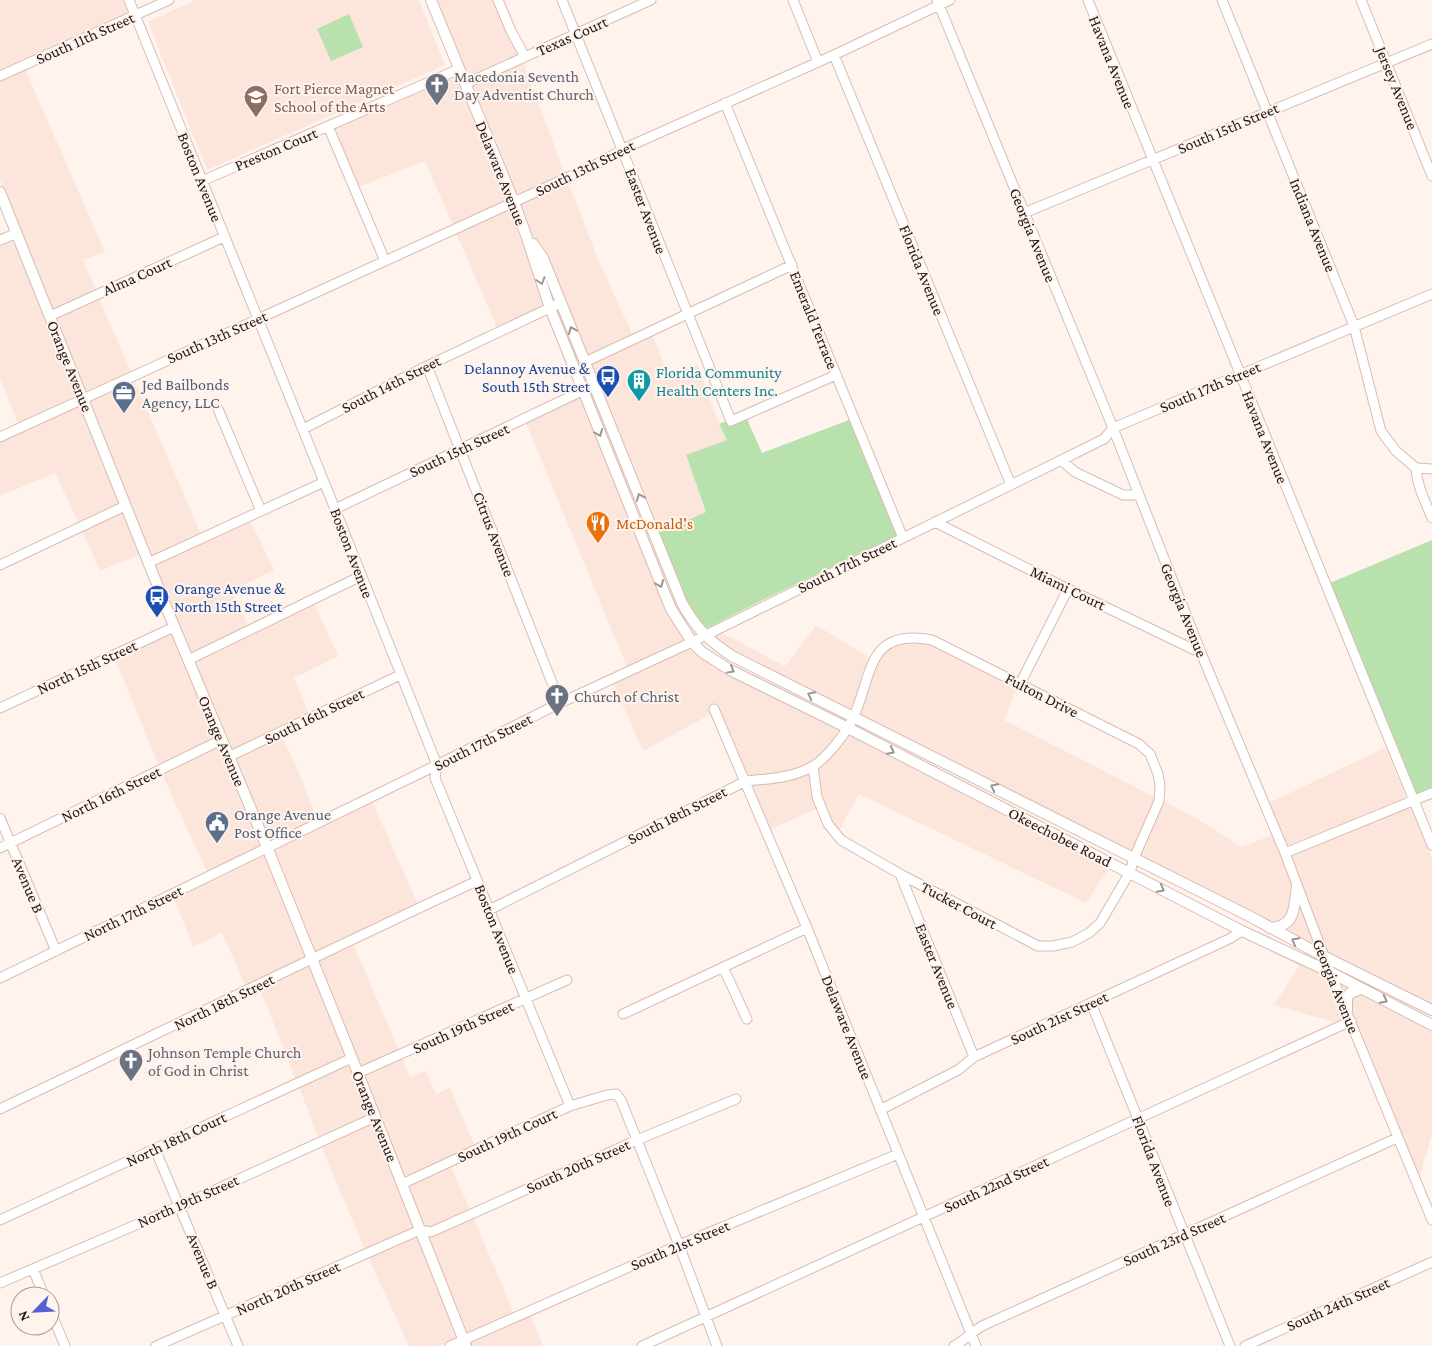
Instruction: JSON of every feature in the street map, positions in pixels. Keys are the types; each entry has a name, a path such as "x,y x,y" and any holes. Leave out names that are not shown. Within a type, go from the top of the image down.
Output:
{"main road":[{"name":"Delaware Avenue","path":"431,0 514,202 550,308 582,391 671,609 692,642"},
{"name":"Orange Avenue","path":"0,192 174,627 267,847 465,1343"},
{"name":"Delaware Avenue","path":"526,235 542,258 682,602 695,625 704,636"},
{"name":"Okeechobee Road","path":"704,636 732,656 854,716 1432,1010"},
{"name":"Okeechobee Road","path":"692,642 702,652 730,670 848,728 1242,931 1330,972 1432,1025"},
{"path":"1270,928 1279,928 1287,924 1291,919 1297,886"},
{"path":"1349,1017 1347,998 1350,993 1362,989"}],"street":[{"name":"Boston Avenue","path":"128,0 303,428 437,766 435,778 570,1106"},
{"name":"South 11th Street","path":"0,76 169,0"},
{"path":"498,0 511,31 525,56"},
{"name":"Easter Avenue","path":"562,0 731,421 836,375"},
{"name":"Texas Court","path":"465,84 651,0"},
{"path":"793,0 818,62"},
{"name":"South 13th Street","path":"0,437 514,202 598,163 622,149 834,55 938,3 950,0"},
{"name":"Havana Avenue","path":"1088,0 1432,845"},
{"name":"Indiana Avenue","path":"1222,0 1354,326 1381,431 1396,451 1416,468"},
{"name":"Jersey Avenue","path":"1361,0 1432,176"},
{"name":"Georgia Avenue","path":"938,3 1113,428 1201,653 1285,853 1330,972 1432,1220"},
{"name":"South 15th Street","path":"1024,213 1432,44"},
{"name":"Florida Avenue","path":"834,55 1011,485"},
{"name":"Preston Court","path":"202,181 459,69"},
{"name":"Emerald Terrace","path":"725,103 903,538"},
{"path":"328,126 384,262"},
{"path":"0,240 17,233"},
{"name":"Alma Court","path":"50,316 224,237"},
{"path":"585,362 688,316 792,266"},
{"name":"South 17th Street","path":"267,847 437,766 560,703 692,642 1104,439 1113,428 1432,294"},
{"name":"South 14th Street","path":"303,428 427,366 561,303"},
{"name":"Citrus Avenue","path":"427,366 560,703"},
{"name":"South 15th Street","path":"335,509 582,391"},
{"path":"218,409 260,511"},
{"path":"1061,460 1075,472 1123,495 1138,495"},
{"path":"1432,469 1416,468 1422,497 1432,518"},
{"path":"148,563 324,482"},
{"path":"0,565 125,506"},
{"name":"Miami Court","path":"935,522 1201,653"},
{"path":"188,660 361,576"},
{"path":"1020,684 1068,589"},
{"name":"North 15th Street","path":"0,708 174,627"},
{"name":"Fulton Drive","path":"854,716 873,662 885,646 898,639 914,637 932,640 1139,744 1150,754 1158,774 1160,785 1159,801 1134,858 1130,872"},
{"name":"South 16th Street","path":"228,758 400,675"},
{"name":"Delaware Avenue","path":"714,709 807,928 976,1346"},
{"name":"South 18th Street","path":"489,910 746,781 784,777 813,766 834,746 848,728 854,716"},
{"name":"North 16th Street","path":"0,848 221,740"},
{"name":"Tucker Court","path":"813,766 817,797 828,824 841,840 900,874 1038,946 1053,946 1072,942 1088,933 1100,923 1130,872"},
{"path":"1285,853 1432,793"},
{"name":"Avenue B","path":"0,818 56,951"},
{"name":"North 17th Street","path":"0,978 267,847"},
{"name":"Easter Avenue","path":"900,874 974,1057"},
{"path":"311,958 477,881"},
{"path":"623,1014 807,928"},
{"name":"South 21st Street","path":"880,1110 958,1070 974,1057 1229,939 1242,931"},
{"name":"North 18th Street","path":"0,1109 223,1003 311,958"},
{"path":"723,967 747,1019"},
{"name":"South 19th Street","path":"358,1073 567,980"},
{"name":"Florida Avenue","path":"1091,1003 1183,1235 1230,1346"},
{"name":"South 22nd Street","path":"642,1346 924,1218 1349,1017"},
{"name":"North 18th Court","path":"0,1220 352,1058"},
{"name":"South 19th Court","path":"402,1184 570,1106 606,1095 616,1094 621,1100 637,1140"},
{"name":"South 20th Street","path":"420,1230 432,1232 637,1140 736,1099"},
{"name":"North 19th Street","path":"0,1283 180,1206 376,1118"},
{"name":"South 23rd Street","path":"954,1346 982,1326 1397,1138"},
{"path":"637,1140 679,1245 716,1346"},
{"name":"Avenue B","path":"155,1149 238,1346"},
{"name":"South 21st Street","path":"450,1346 465,1343 679,1245 898,1154"},
{"name":"North 20th Street","path":"156,1346 420,1230"},
{"name":"South 24th Street","path":"1244,1346 1432,1262"},
{"path":"33,1269 40,1286"},
{"path":"60,1334 65,1346"}],"shaded area":[{"path":"0,0 123,0 129,14 0,71"},
{"name":"Fort Pierce Magnet School of the Arts","path":"195,0 419,0 445,65 207,170 148,22"},
{"path":"436,0 493,0 519,55 468,78"},
{"path":"523,62 565,174 516,197 471,86"},
{"path":"25,69 105,252 83,260 96,290 52,310 0,180 0,80"},
{"path":"457,75 508,200 453,226 425,161 359,187 334,128"},
{"path":"568,182 598,259 633,336 588,357 547,256 531,233 519,204"},
{"path":"511,208 544,306 497,328 456,233"},
{"path":"14,238 77,397 18,424 0,378 0,245"},
{"path":"99,298 131,372 85,393 55,317"},
{"path":"653,336 669,376 697,364 719,424 727,440 686,456 706,512 659,533 591,364"},
{"path":"134,379 201,534 151,558 88,400"},
{"path":"580,397 667,611 685,641 627,667 526,423"},
{"path":"80,404 120,504 79,524 55,473 0,496 0,441"},
{"path":"123,512 140,555 100,571 82,531"},
{"path":"250,520 274,570 232,591 248,626 190,654 154,565"},
{"path":"314,603 338,656 294,678 309,714 231,752 193,662"},
{"path":"816,625 870,658 872,657 862,677 852,710 735,652 712,637 720,632 785,666"},
{"path":"171,632 215,739 159,766 115,659"},
{"path":"914,641 930,644 1017,688 1004,720 1155,797 1132,852 860,714 870,679 877,663 888,649 899,643"},
{"path":"690,647 842,730 811,763 783,773 749,777 717,704 709,707 711,714 643,751 613,683"},
{"path":"849,734 1109,868 1086,903 859,794 839,831 832,822 821,796 818,768"},
{"path":"281,736 296,765 317,819 269,842 234,759"},
{"path":"219,746 261,846 207,872 162,774"},
{"path":"1386,747 1406,799 1287,848 1269,803"},
{"path":"809,772 812,798 817,809 770,829 752,784"},
{"path":"372,801 418,904 314,953 272,849"},
{"path":"1164,801 1242,847 1272,835 1316,948 1139,856"},
{"path":"1412,806 1432,858 1432,1005 1328,955 1290,855"},
{"path":"264,853 306,957 246,987 222,933 193,947 174,898"},
{"path":"1242,936 1326,975 1345,1019 1337,1023 1274,1005 1299,966"},
{"path":"353,943 399,1050 361,1068 317,960"},
{"path":"309,964 346,1057 296,1080 260,989"},
{"path":"1339,982 1432,1030 1432,1134 1419,1179"},
{"path":"402,1058 410,1077 426,1071 436,1094 450,1088 475,1146 404,1179 364,1075"},
{"path":"349,1064 370,1116 319,1139 299,1087"},
{"path":"373,1123 414,1228 365,1250 321,1146"},
{"path":"451,1166 470,1210 431,1227 423,1226 407,1186"},
{"path":"473,1217 514,1313 466,1334 427,1235"},
{"path":"417,1235 458,1338 440,1346 409,1346 368,1257"},
{"path":"531,1315 543,1346 471,1346 470,1342"}],"green space":[{"path":"349,14 363,47 331,61 317,29"},
{"path":"747,419 762,453 849,420 897,536 710,627 703,628 686,601 659,533 706,512 686,455 727,440 719,424 726,421 729,427"},
{"path":"1432,540 1432,789 1417,795 1330,583"}],"place":[{"name":"Macedonia Seventh Day Adventist Church","path":"437,106"},
{"name":"Fort Pierce Magnet School of the Arts","path":"256,118"},
{"name":"Delannoy Avenue & South 15th Street","path":"608,398"},
{"name":"Florida Community Health Centers Inc.","path":"639,402"},
{"name":"Jed Bailbonds Agency, LLC","path":"124,414"},
{"name":"McDonald's","path":"598,544"},
{"name":"Orange Avenue & North 15th Street","path":"157,618"},
{"name":"Church of Christ","path":"557,717"},
{"name":"Orange Avenue Post Office","path":"217,844"},
{"name":"Johnson Temple Church of God in Christ","path":"131,1082"}]}
